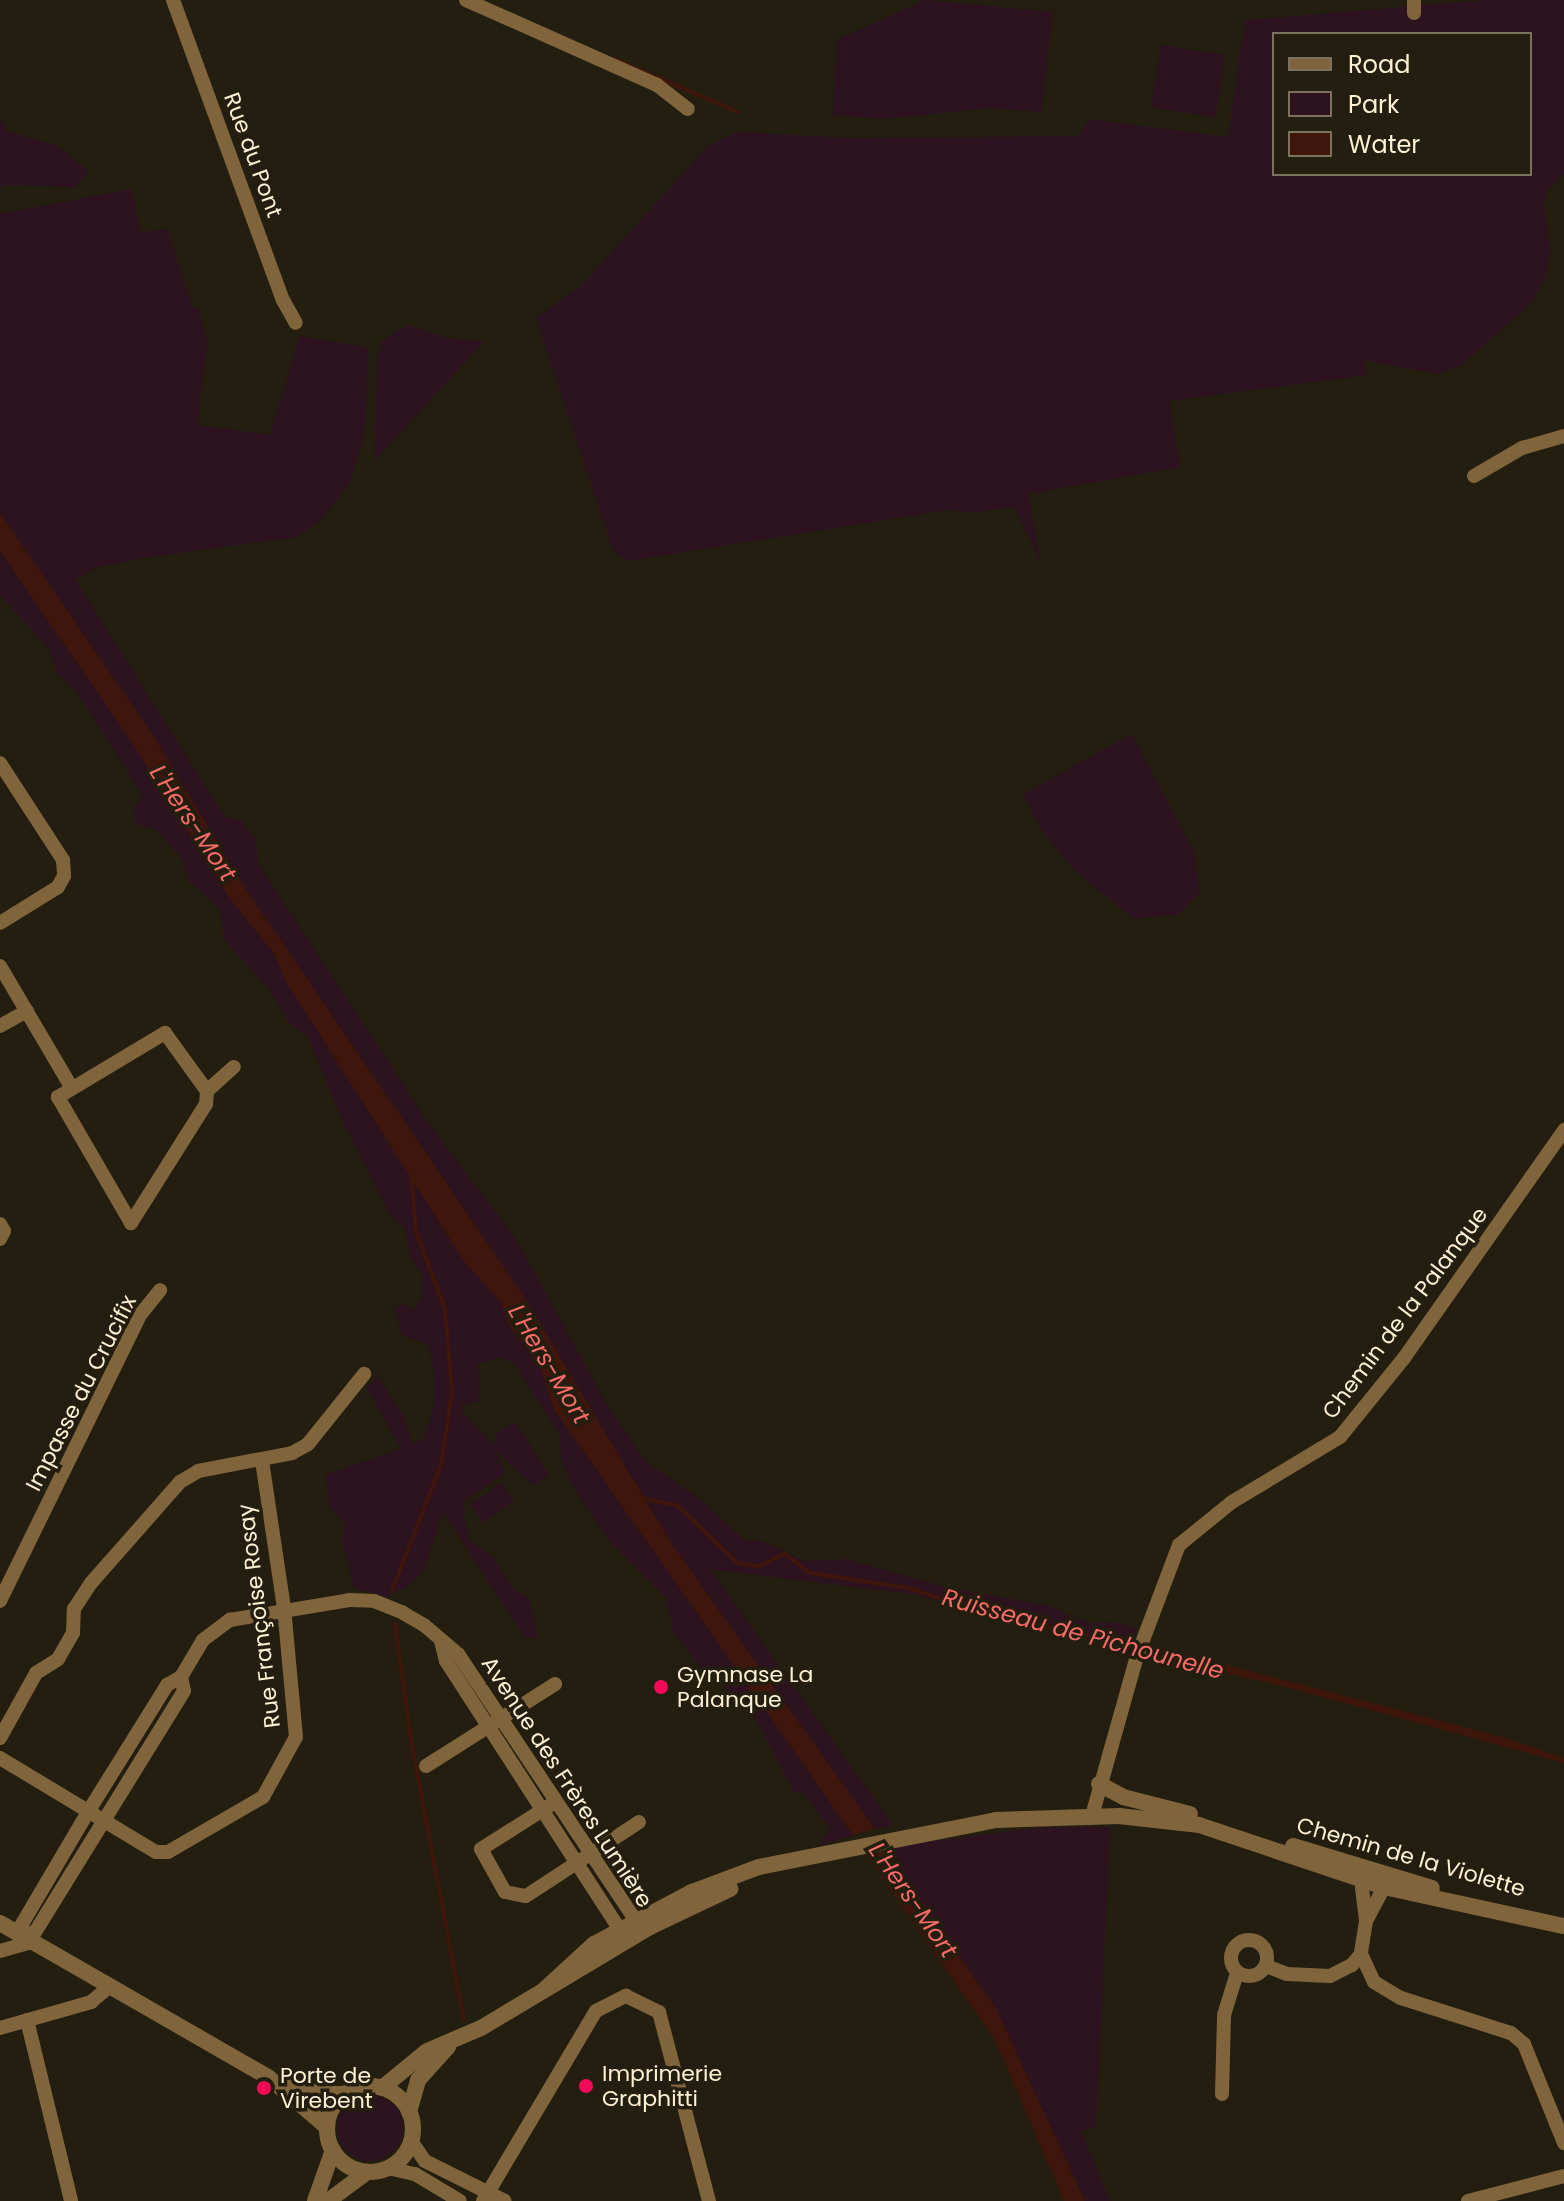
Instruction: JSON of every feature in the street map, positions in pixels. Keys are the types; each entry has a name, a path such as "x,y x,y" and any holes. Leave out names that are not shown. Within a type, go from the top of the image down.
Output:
{"street":[{"name":"Rue du Pont","path":"173,0 283,300 296,323"},
{"path":"466,0 657,85 688,109"},
{"path":"1474,476 1522,448 1564,436"},
{"path":"0,763 63,860 64,876 58,887 0,923"},
{"path":"0,966 72,1088"},
{"path":"0,1026 27,1011"},
{"path":"165,1033 207,1091 206,1104 131,1223 58,1097 72,1088 165,1033"},
{"path":"207,1091 234,1067"},
{"name":"Chemin de la Palanque","path":"1092,1816 1137,1656 1179,1545 1232,1502 1340,1437 1404,1358 1564,1130"},
{"path":"0,1224 4,1231 0,1239"},
{"name":"Impasse du Crucifix","path":"0,1601 140,1315 160,1290"},
{"path":"0,1738 36,1673 58,1659 73,1633 74,1609 91,1583 180,1482 198,1471 262,1460 308,1444 364,1374"},
{"name":"Rue Françoise Rosay","path":"0,1758 156,1852 168,1852 263,1797 296,1737 284,1608 262,1460"},
{"name":"Avenue des Frères Lumière","path":"28,1934 88,1812 167,1685 181,1677 203,1640 230,1620 284,1608 374,1601 403,1613 441,1641 446,1661 495,1723 630,1929"},
{"name":"Avenue des Frères Lumière","path":"28,1934 184,1691 181,1677"},
{"path":"426,1766 555,1684"},
{"name":"Chemin de la Violette","path":"1099,1784 1123,1797 1381,1879 1564,1926"},
{"path":"550,1806 481,1849 505,1892 526,1896 639,1822"},
{"path":"382,2088 427,2051 456,2039 544,1990 630,1929 796,1861 913,1834 996,1820 1092,1816"},
{"name":"Chemin de la Violette","path":"1092,1816 1119,1816 1237,1831 1363,1880 1381,1879"},
{"path":"1266,1966 1330,1976 1352,1965 1361,1954 1366,1921 1381,1879"},
{"path":"1363,1880 1366,1921"},
{"path":"0,1911 28,1934 91,1975 268,2077 327,2127 333,2150 347,2165 367,2172"},
{"path":"0,1923 28,1934"},
{"path":"0,1951 28,1934"},
{"path":"1222,2094 1224,2015 1237,1973 1230,1958 1245,1940 1261,1944 1266,1966"},
{"path":"1361,1954 1374,1982 1384,1989 1494,2025 1524,2044 1564,2143"},
{"path":"1237,1973 1256,1976 1266,1966"},
{"path":"0,2028 91,2002 110,1986"},
{"path":"486,2196 596,2011 610,2000 626,1996 659,2012 709,2201"},
{"path":"27,2020 71,2201"},
{"path":"456,2039 418,2080 409,2112 411,2141 425,2161 486,2196 505,2201"},
{"path":"268,2077 320,2094 346,2094"},
{"path":"327,2127 336,2103 346,2094 363,2087 382,2088 409,2112"},
{"path":"388,2168 411,2141"},
{"path":"315,2201 333,2150"},
{"path":"328,2201 367,2172 388,2168 415,2174 460,2201"},
{"path":"1468,2201 1564,2176"}],"green space":[{"path":"925,0 1053,12 1041,112 990,108 884,119 833,115 837,40"},
{"path":"1487,0 1564,0 1564,173 1549,188 1544,203 1550,251 1545,278 1532,302 1462,365 1438,374 1363,360 1368,375 1169,401 1180,467 1028,494 1040,561 1014,507 969,513 948,510 628,561 613,551 536,318 580,287 708,146 737,132 853,138 1078,136 1089,119 1228,137 1245,20"},
{"path":"1161,45 1225,55 1215,117 1151,107"},
{"path":"0,118 7,131 58,146 88,171 76,187 3,185 0,189"},
{"path":"131,189 141,232 167,229 192,307 199,309 207,343 197,425 270,435 300,336 369,348 364,435 349,485 319,522 297,537 150,557 98,567 75,579 225,817 241,820 256,839 258,863 429,1124 515,1237 608,1406 647,1463 696,1496 746,1541 762,1541 805,1561 846,1559 945,1587 1049,1606 1089,1623 1115,1622 1137,1629 1131,1650 912,1594 710,1569 893,1825 875,1829 671,1543 526,1300 247,891 152,734 0,513 0,214"},
{"path":"406,325 448,338 484,342 374,461 378,355 382,341"},
{"path":"0,551 129,738 231,900 274,953 285,980 464,1261 501,1302 508,1323 540,1368 554,1409 853,1835 819,1846 830,1828 804,1793 794,1792 758,1723 730,1691 707,1676 673,1631 666,1598 609,1541 573,1487 561,1458 560,1436 515,1364 502,1357 478,1364 479,1402 462,1404 463,1413 493,1445 497,1432 516,1422 549,1475 534,1486 496,1451 505,1474 465,1500 464,1518 469,1540 493,1557 513,1588 529,1599 538,1639 525,1637 443,1512 424,1570 407,1587 386,1597 353,1587 343,1542 345,1522 330,1509 325,1475 401,1449 366,1386 379,1377 403,1415 413,1444 424,1438 434,1405 434,1371 427,1344 402,1335 394,1310 404,1304 414,1310 422,1299 422,1275 410,1255 404,1227 390,1214 343,1122 307,1035 290,1024 269,989 224,940 220,909 187,879 183,860 157,830 137,824 133,813 142,794 77,692 56,672 49,649 0,595"},
{"path":"1132,734 1194,852 1199,893 1179,914 1134,919 1074,870 1040,828 1023,794"},
{"path":"502,1483 514,1501 483,1522 470,1504"},
{"path":"1044,1827 1110,1827 1096,2127 1081,2131 1110,2201 1085,2201 996,2009 884,1847"},
{"path":"370,2095 393,2105 403,2128 393,2151 370,2161 347,2151 337,2128 347,2105"}],"water":[{"name":"L'Hers-Mort","path":"0,513 152,734 247,891 526,1300 671,1543 875,1829 853,1835 554,1409 540,1368 508,1323 501,1302 464,1261 285,980 274,953 231,900 129,738 0,551"},
{"path":"1151,1645 1506,1738 1564,1758 1564,1763 1286,1687 1148,1655"},
{"name":"L'Hers-Mort","path":"884,1847 996,2009 1085,2201 1064,2201 995,2040 864,1852"}],"waterway":[{"path":"615,59 738,112"},
{"path":"392,1590 441,1465 452,1392 445,1309 416,1232 411,1172"},
{"name":"Ruisseau de Pichounelle","path":"640,1498 677,1505 737,1563 759,1566 785,1554 810,1573 908,1588 985,1613 1137,1646"},
{"path":"395,1624 412,1746 464,2020"}],"place":[{"name":"Gymnase La Palanque","path":"661,1687"},
{"name":"Imprimerie Graphitti","path":"586,2086"},
{"name":"Porte de Virebent","path":"264,2088"}]}
